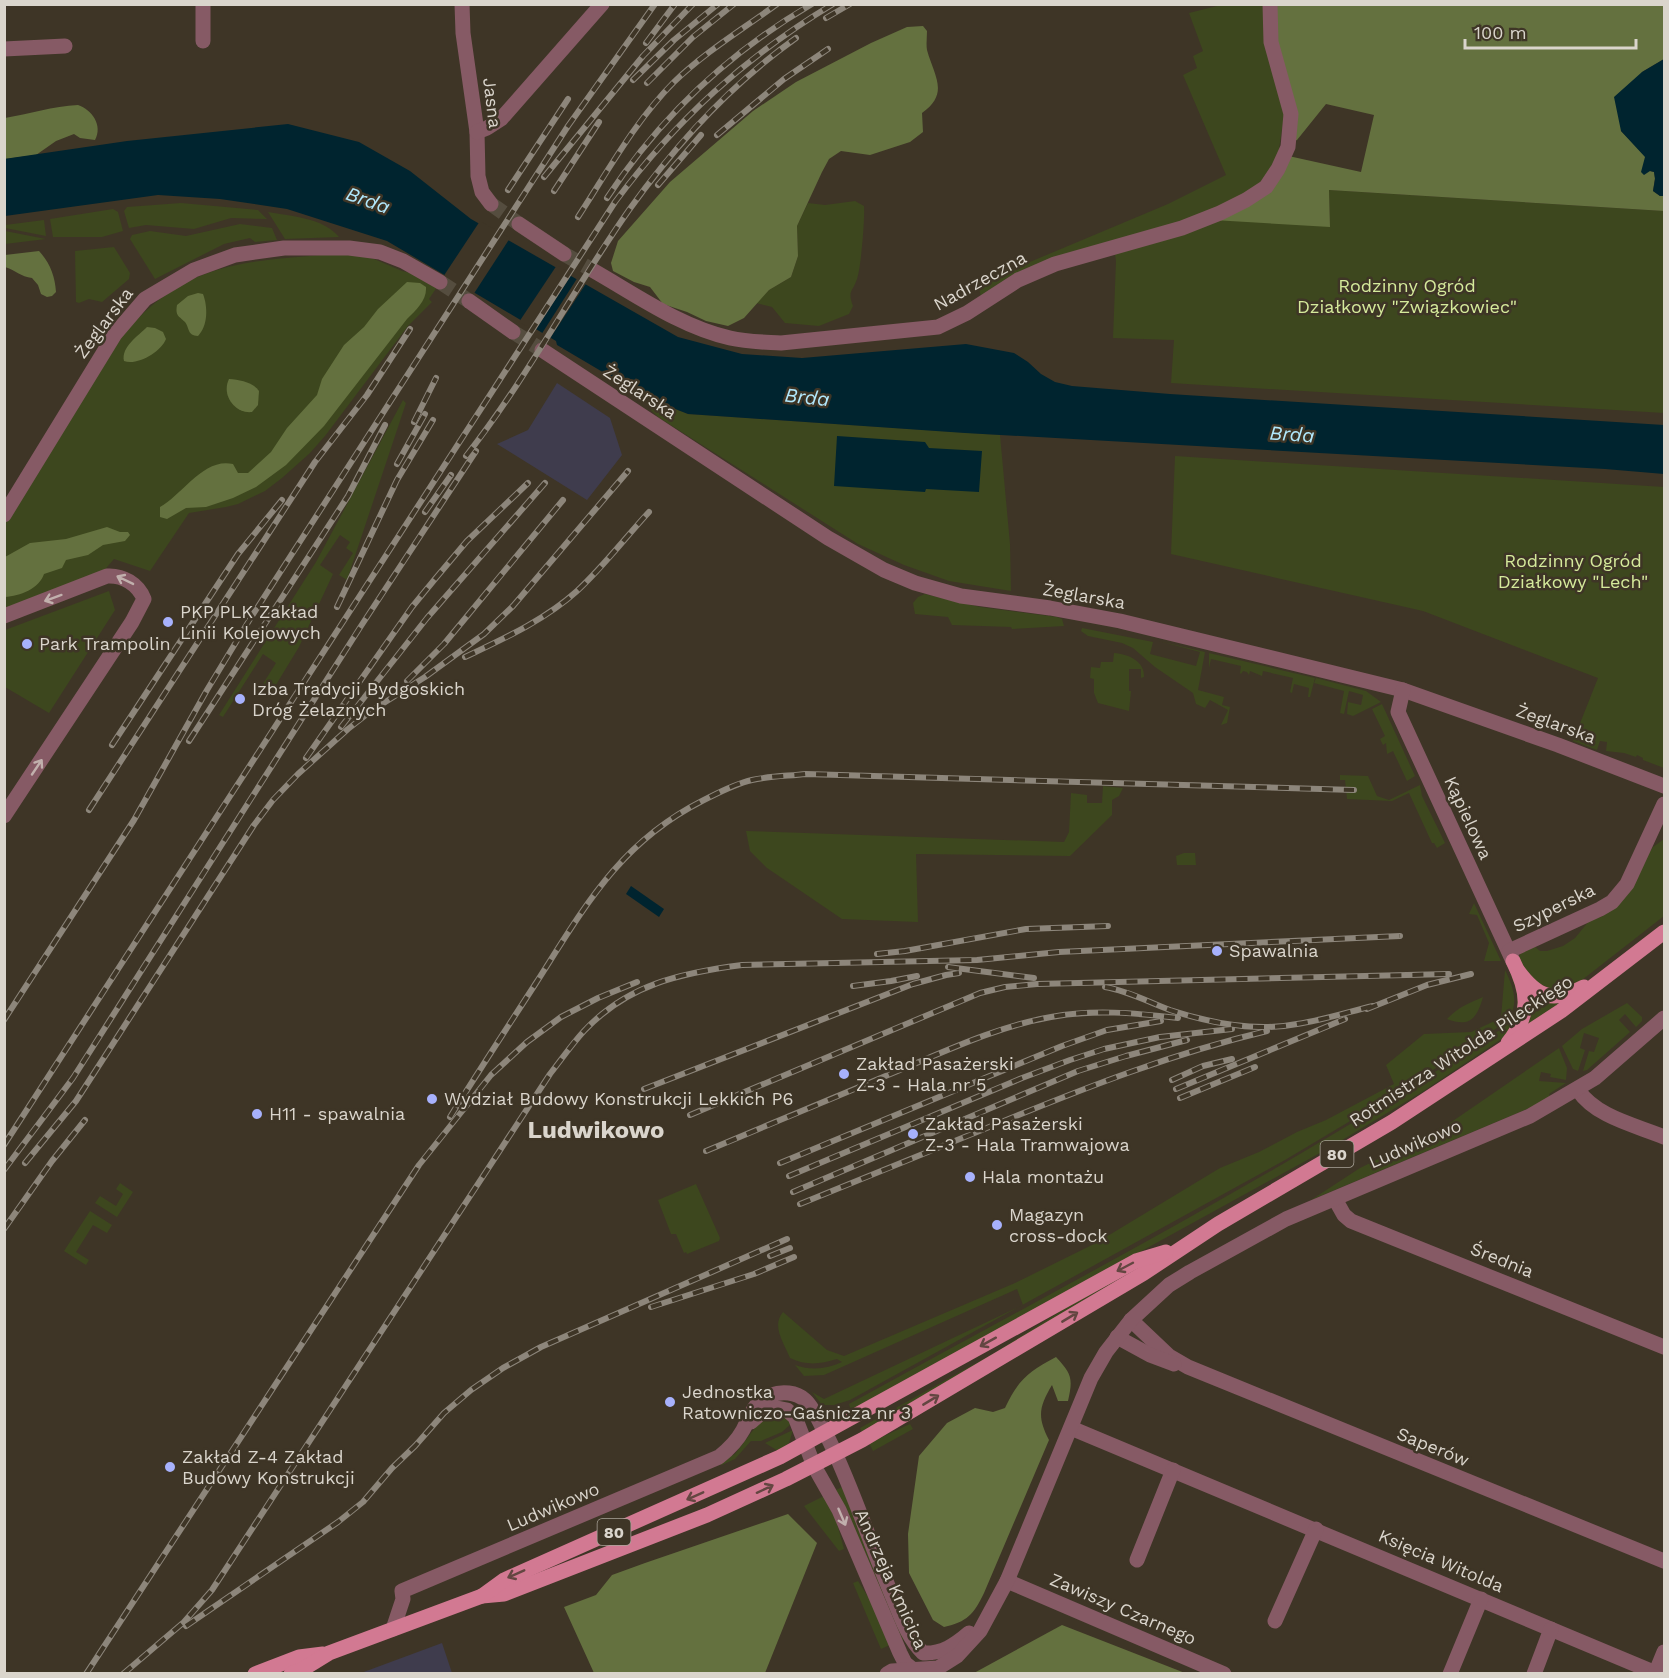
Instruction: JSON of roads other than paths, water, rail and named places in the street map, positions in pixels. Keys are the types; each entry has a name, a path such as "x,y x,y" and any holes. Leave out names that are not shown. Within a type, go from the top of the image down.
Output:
{"main road":[{"name":"Rotmistrza Witolda Pileckiego","path":"291,1674 329,1653 482,1596 504,1594 663,1533 814,1466 1144,1273 1180,1248 1392,1122 1561,1011 1665,932"},
{"path":"1513,961 1537,992 1552,997 1568,995 1617,969"},
{"path":"1493,1057 1513,1036 1524,1016 1526,1001 1513,961"},
{"name":"Rotmistrza Witolda Pileckiego","path":"482,1596 504,1580 709,1490 825,1433 1136,1261 1180,1248"},
{"name":"Rotmistrza Witolda Pileckiego","path":"255,1674 299,1657 329,1653"}],"street":[{"path":"203,4 203,41"},
{"name":"Jasna","path":"462,4 463,33 477,132 479,182 485,197 491,204"},
{"path":"477,132 488,128 501,118 602,4"},
{"name":"Nadrzeczna","path":"594,271 664,311 705,330 730,338 750,341 781,343 929,328 948,323 1018,280 1055,264 1182,228 1220,213 1266,187 1278,169 1288,147 1291,114 1271,42 1270,4"},
{"path":"4,49 65,46"},
{"path":"519,224 564,254"},
{"name":"Żeglarska","path":"4,515 116,334 145,299 194,270 235,255 284,248 350,248 380,252 403,261 440,282"},
{"path":"469,301 513,332"},
{"name":"Żeglarska","path":"542,350 828,538 915,583 961,596 1120,621 1403,690 1665,786"},
{"path":"4,616 107,576 116,576 130,582 140,589 144,599 132,622 4,816"},
{"name":"Kąpielowa","path":"1403,690 1398,712 1513,961"},
{"name":"Szyperska","path":"1513,961 1612,902 1627,884 1665,804"},
{"name":"Ludwikowo","path":"1117,1337 1131,1320 1169,1285 1190,1272 1286,1220 1530,1116 1578,1090 1665,1017"},
{"path":"1578,1090 1596,1109 1665,1137"},
{"name":"Średnia","path":"1335,1199 1342,1212 1351,1221 1665,1347"},
{"name":"Saperów","path":"1131,1320 1170,1356 1188,1367 1665,1561"},
{"name":"Saperów","path":"1117,1337 1165,1362 1188,1367"},
{"name":"Andrzeja Kmicica","path":"806,1442 814,1466 839,1510 905,1663 914,1672 938,1668 957,1656 980,1631 991,1613 1007,1581 1091,1378 1117,1337"},
{"name":"Ludwikowo","path":"393,1629 403,1599 402,1591 719,1456 731,1447 758,1402 772,1394 791,1393 804,1399 825,1433"},
{"name":"Ludwikowo","path":"744,1428 761,1413 772,1408 782,1408 795,1417 806,1442"},
{"name":"Księcia Witolda","path":"1071,1428 1657,1673"},
{"name":"Andrzeja Kmicica","path":"825,1433 836,1454 913,1643 923,1653 940,1651 958,1642 991,1613"},
{"path":"1137,1560 1173,1470"},
{"path":"1275,1622 1316,1529"},
{"name":"Zawiszy Czarnego","path":"1007,1581 1224,1674"},
{"path":"1450,1674 1481,1599"},
{"path":"1534,1674 1551,1629"},
{"path":"1657,1673 1665,1652"},
{"path":"887,1674 892,1671 914,1672 923,1653"}],"water":[{"path":"1664,59 1664,196 1660,196 1653,191 1654,172 1650,171 1644,175 1641,172 1645,157 1621,131 1614,97 1642,72"},
{"name":"Brda","path":"288,124 359,142 410,171 471,219 678,337 742,354 802,358 966,344 1014,353 1055,382 1072,386 1664,425 1664,474 965,433 688,414 645,397 557,345 556,341 387,241 287,209 220,199 158,195 5,216 4,159 127,141"},
{"path":"837,436 925,442 929,448 982,451 979,492 926,489 925,492 834,486"},
{"path":"631,886 664,909 659,917 626,894"}],"tunnel":[{"path":"491,204 519,224"},
{"path":"564,254 594,271"},
{"path":"440,282 469,301"},
{"path":"513,332 542,350"}],"railway":[{"path":"4,1020 134,820 250,619 568,126 655,4"},
{"path":"646,43 675,4"},
{"path":"544,177 643,56 693,4"},
{"path":"633,80 674,40 718,4"},
{"path":"647,83 693,37 734,4"},
{"path":"578,217 634,130 674,82 711,51 777,4"},
{"path":"607,198 650,140 698,89 752,44 812,4"},
{"path":"4,1145 615,202 662,144 714,92 770,46 833,4"},
{"path":"826,18 850,4"},
{"path":"466,456 509,396 608,241 647,186 705,117 749,75 796,38"},
{"path":"717,135 784,79 828,49"},
{"path":"508,190 568,99"},
{"path":"554,191 599,122"},
{"path":"658,185 701,135"},
{"path":"89,810 315,462 367,395 410,329"},
{"path":"414,422 436,378"},
{"path":"397,464 425,414"},
{"path":"337,607 397,480 433,420"},
{"path":"189,741 348,496 385,425"},
{"path":"4,1170 73,1078 361,626 476,451"},
{"path":"25,1163 76,1101 254,825 273,800 348,729 484,634 513,606 628,471"},
{"path":"425,512 451,475"},
{"path":"306,758 412,607 467,541 528,483"},
{"path":"341,727 427,618 545,483"},
{"path":"112,745 238,554 282,500"},
{"path":"407,681 444,644 563,500"},
{"path":"465,657 523,628 565,601 596,572 649,512"},
{"path":"450,1117 571,929 606,880 626,857 673,818 702,801 739,784 765,778 806,774 1354,790"},
{"path":"877,954 1026,929 1108,926"},
{"path":"123,1674 184,1622 212,1590 550,1074 584,1031 619,1002 657,983 698,972 742,965 977,960 1059,952 1400,936"},
{"path":"948,967 1034,978"},
{"path":"644,1089 913,984 959,973"},
{"path":"690,1115 980,993 1005,987 1037,984 1449,974"},
{"path":"1367,1009 1427,985 1471,974"},
{"path":"853,986 917,976"},
{"path":"86,1674 419,1165 491,1075 527,1042 561,1017 637,982"},
{"path":"1105,987 1185,1015 1249,1027 1297,1024 1373,1006"},
{"path":"706,1151 955,1047 1012,1026 1051,1017 1098,1012 1178,1018"},
{"path":"1176,1089 1345,1019"},
{"path":"780,1163 1062,1046 1107,1030 1161,1021"},
{"path":"789,1176 1070,1060 1104,1049 1160,1037 1232,1029"},
{"path":"800,1204 1098,1084 1165,1060 1267,1031"},
{"path":"793,1192 1078,1071 1187,1040"},
{"path":"1172,1080 1203,1066 1232,1059"},
{"path":"1180,1098 1255,1067"},
{"path":"4,1229 52,1161 85,1120"},
{"path":"186,1626 338,1522 363,1502 444,1413 471,1390 503,1368 541,1347 787,1239"},
{"path":"770,1256 790,1248"},
{"path":"651,1307 754,1274 794,1257"}],"place":[{"name":"PKP PLK Zakład Linii Kolejowych","path":"168,622"},
{"name":"Park Trampolin","path":"27,644"},
{"name":"Izba Tradycji Bydgoskich Dróg Żelaznych","path":"240,699"},
{"name":"Spawalnia","path":"1217,951"},
{"name":"Zakład Pasażerski Z-3 - Hala nr 5","path":"844,1074"},
{"name":"Wydział Budowy Konstrukcji Lekkich P6","path":"432,1099"},
{"name":"H11 - spawalnia","path":"257,1114"},
{"name":"Zakład Pasażerski Z-3 - Hala Tramwajowa","path":"913,1134"},
{"name":"Hala montażu","path":"970,1177"},
{"name":"Magazyn cross-dock","path":"997,1225"},
{"name":"Jednostka Ratowniczo-Gaśnicza nr 3","path":"670,1402"},
{"name":"Zakład Z-4 Zakład Budowy Konstrukcji","path":"170,1467"}],"district":[{"name":"Ludwikowo","path":"596,1130"}],"park label":[{"name":"Rodzinny Ogród Działkowy \"Związkowiec\"","path":"1407,296"},
{"name":"Rodzinny Ogród Działkowy \"Lech\"","path":"1573,571"}]}
